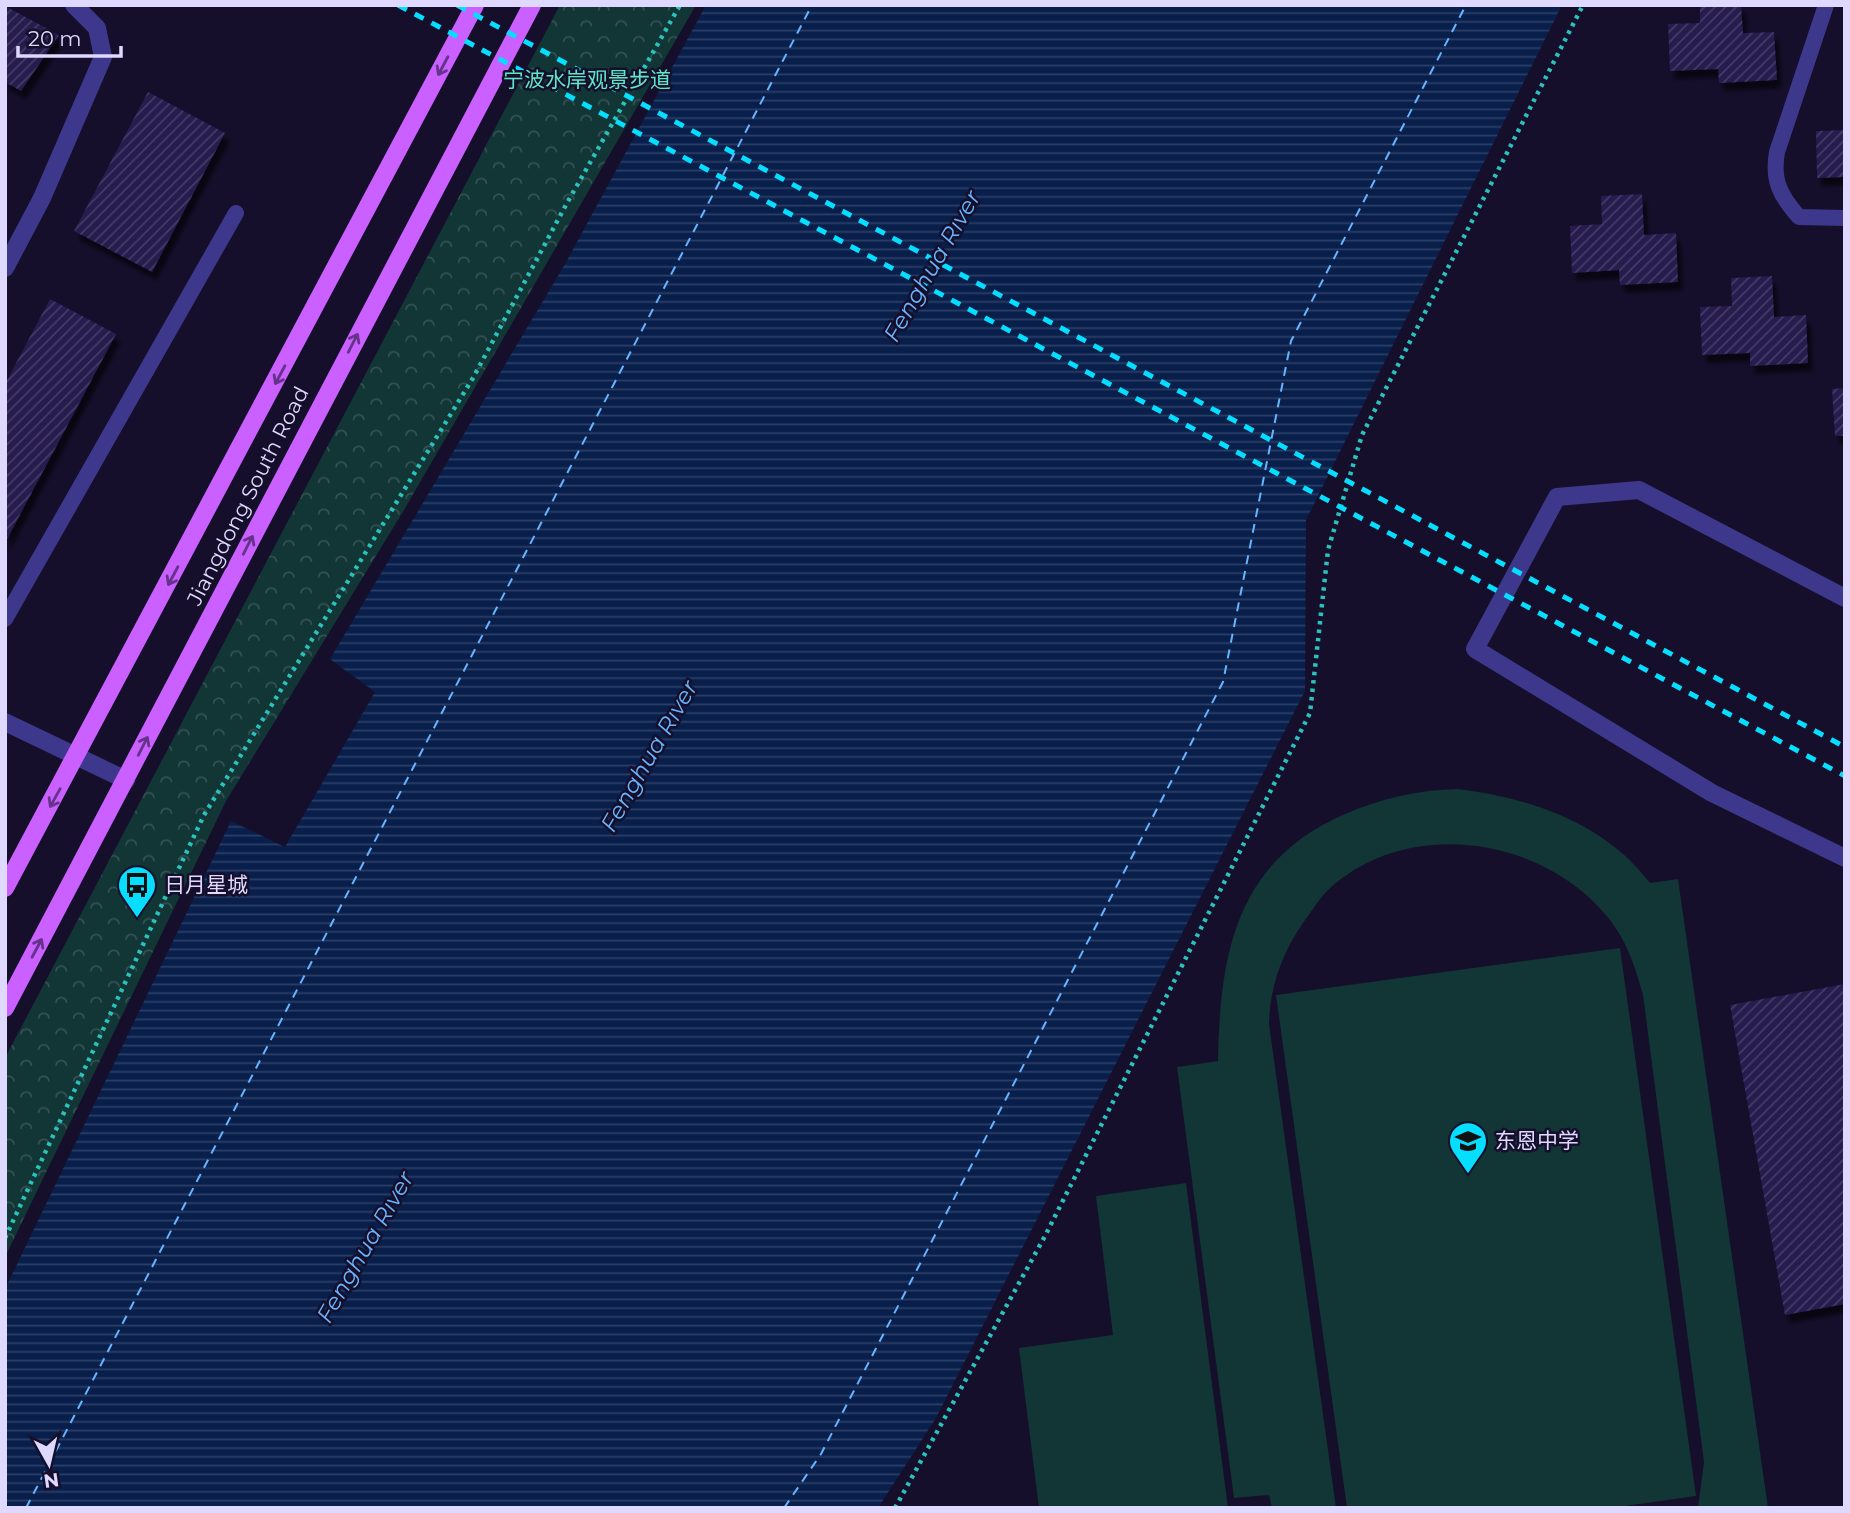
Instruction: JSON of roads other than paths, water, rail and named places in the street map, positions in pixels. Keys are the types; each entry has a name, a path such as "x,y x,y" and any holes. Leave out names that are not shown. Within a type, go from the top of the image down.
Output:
{"main road":[{"name":"Jiangdong South Road","path":"5,888 78,757 475,5"},
{"name":"Jiangdong South Road","path":"5,1008 531,5"}],"street":[{"path":"5,268 42,198 103,57 97,28 74,5"},
{"path":"1845,598 1639,490 1557,496 1475,649 1712,793 1845,858"},
{"path":"5,722 126,780"}],"lane":[{"path":"1826,5 1777,152 1774,173 1783,199 1799,216 1845,218"},
{"path":"5,619 236,213"}],"water":[{"name":"Fenghua Rıver","path":"706,5 1562,5 1306,520 1305,691 936,1418 878,1508 5,1508 5,1289 231,821 285,847 375,692 330,659 565,264"}],"railway":[{"path":"398,5 1845,776"},
{"path":"457,5 1845,747"}],"place":[{"name":"日月星城","path":"137,919"},
{"name":"东恩中学","path":"1468,1175"}],"park label":[{"name":"宁波水岸观景步道","path":"587,80"}]}
